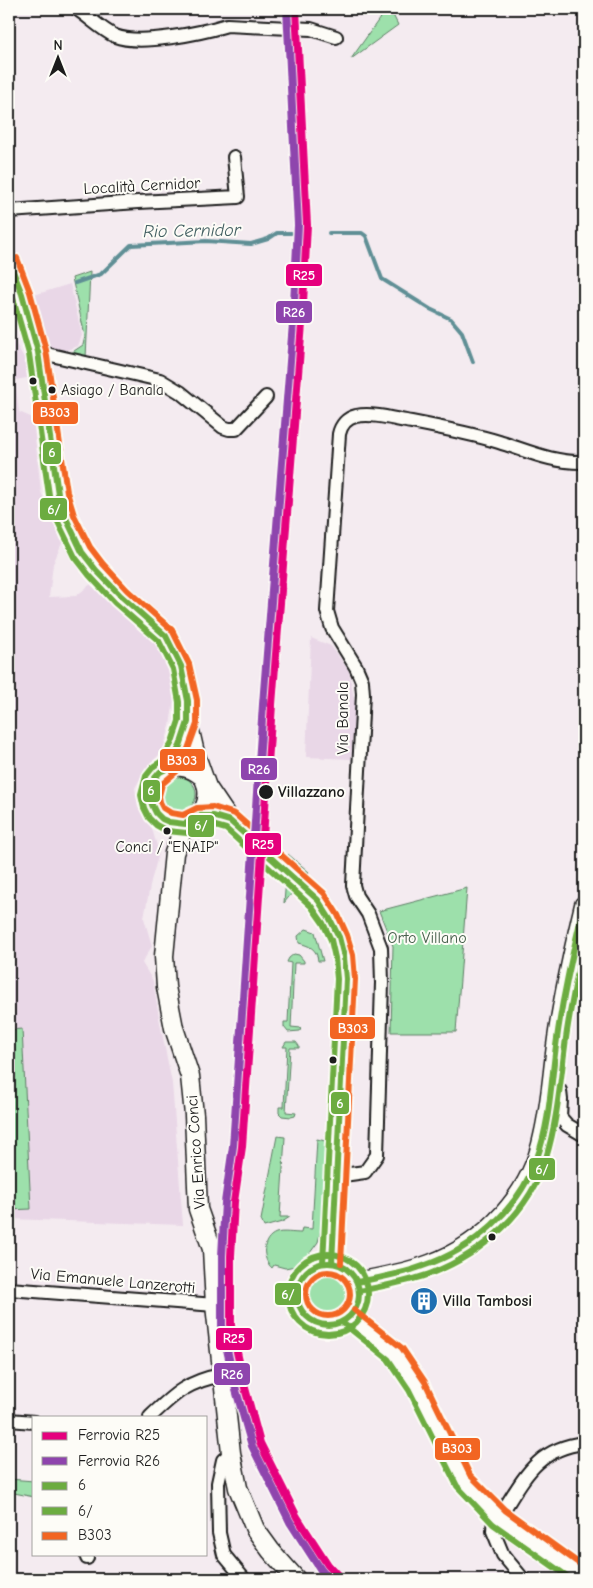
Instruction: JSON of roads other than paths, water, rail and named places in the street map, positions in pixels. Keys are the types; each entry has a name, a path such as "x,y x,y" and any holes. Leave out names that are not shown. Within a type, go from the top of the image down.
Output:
{"main road":[{"path":"9,261 22,294 38,352 58,494 66,518 82,552 96,570 166,636 181,666 188,701 188,722 195,753 205,782 208,802 192,820"},
{"path":"168,768 180,746 188,722"},
{"path":"178,766 187,767 196,771 205,782 230,821 213,816 170,822 162,819 156,813 152,805 151,787 154,779 160,772 178,766"},
{"name":"Via Enrico Conci","path":"162,819 174,853"},
{"name":"Via Enrico Conci","path":"192,820 174,853 164,956 166,988 174,1028 190,1076 194,1115 198,1210 212,1249 215,1306 222,1375 231,1453 238,1488 255,1529 271,1551 296,1579"},
{"path":"305,887 318,900 336,927 345,960 346,979 332,1263"},
{"path":"357,1282 395,1275 431,1264 456,1252 495,1224 510,1207 525,1185 535,1163 543,1137 562,1008 584,905"},
{"path":"321,1263 341,1265 349,1270 357,1282 359,1294 354,1310 349,1316 336,1324 316,1323 303,1313 299,1306 297,1298 298,1284 305,1272 312,1266 321,1263"},
{"path":"349,1316 401,1360 417,1386 463,1480 497,1514 584,1578"}],"street":[{"path":"78,9 115,36 131,40 149,40 227,25 311,28 336,37"},
{"name":"Località Cernidor","path":"9,211 238,197 234,157"},
{"path":"9,293 19,311 29,320"},
{"path":"38,352 160,380 180,392 229,430 236,430 266,397"},
{"name":"Via Banala","path":"336,1176 365,1172 377,1155 382,983 381,948 368,914 356,896 353,885 363,694 362,681 356,666 332,628 327,611 338,443 341,427 346,421 355,416 372,416 448,430 498,442 552,459 584,462"},
{"path":"551,1089 560,1091 560,1116 567,1125 584,1135"},
{"name":"Via Emanuele Lanzerotti","path":"9,1289 215,1306"},
{"path":"151,1416 171,1396 193,1382 222,1375"},
{"path":"9,1420 32,1422"},
{"path":"523,1579 503,1555 493,1531 497,1514 533,1465 549,1453 572,1444 584,1443"},
{"path":"231,1453 223,1460 218,1483 219,1532 224,1554 244,1579"}],"waterway":[{"name":"Rio Cernidor","path":"75,283 101,274 131,245 206,241 251,244 268,239 277,233 291,233"},
{"name":"Rio Cernidor","path":"329,233 362,233 366,236 382,279 430,309 451,319 462,332 473,362"}],"tunnel":[{"path":"230,821 305,887"}],"rail line":[{"name":"R26","path":"287,9 298,225 293,323 263,704 233,1146 225,1202 222,1256 222,1327 236,1390 252,1446 290,1522 321,1570 329,1579"},
{"name":"R25","path":"296,9 307,225 302,324 272,705 242,1147 234,1202 231,1256 231,1325 260,1443 297,1517 328,1565 341,1579"}],"place":[{"name":"Asiago / Banala","path":"52,390"},
{"name":"Villazzano","path":"266,792"},
{"name":"Conci / \"ENAIP\"","path":"167,831"},
{"name":"Villa Tambosi","path":"424,1301"}],"park label":[{"name":"Orto Villano","path":"427,938"}]}
